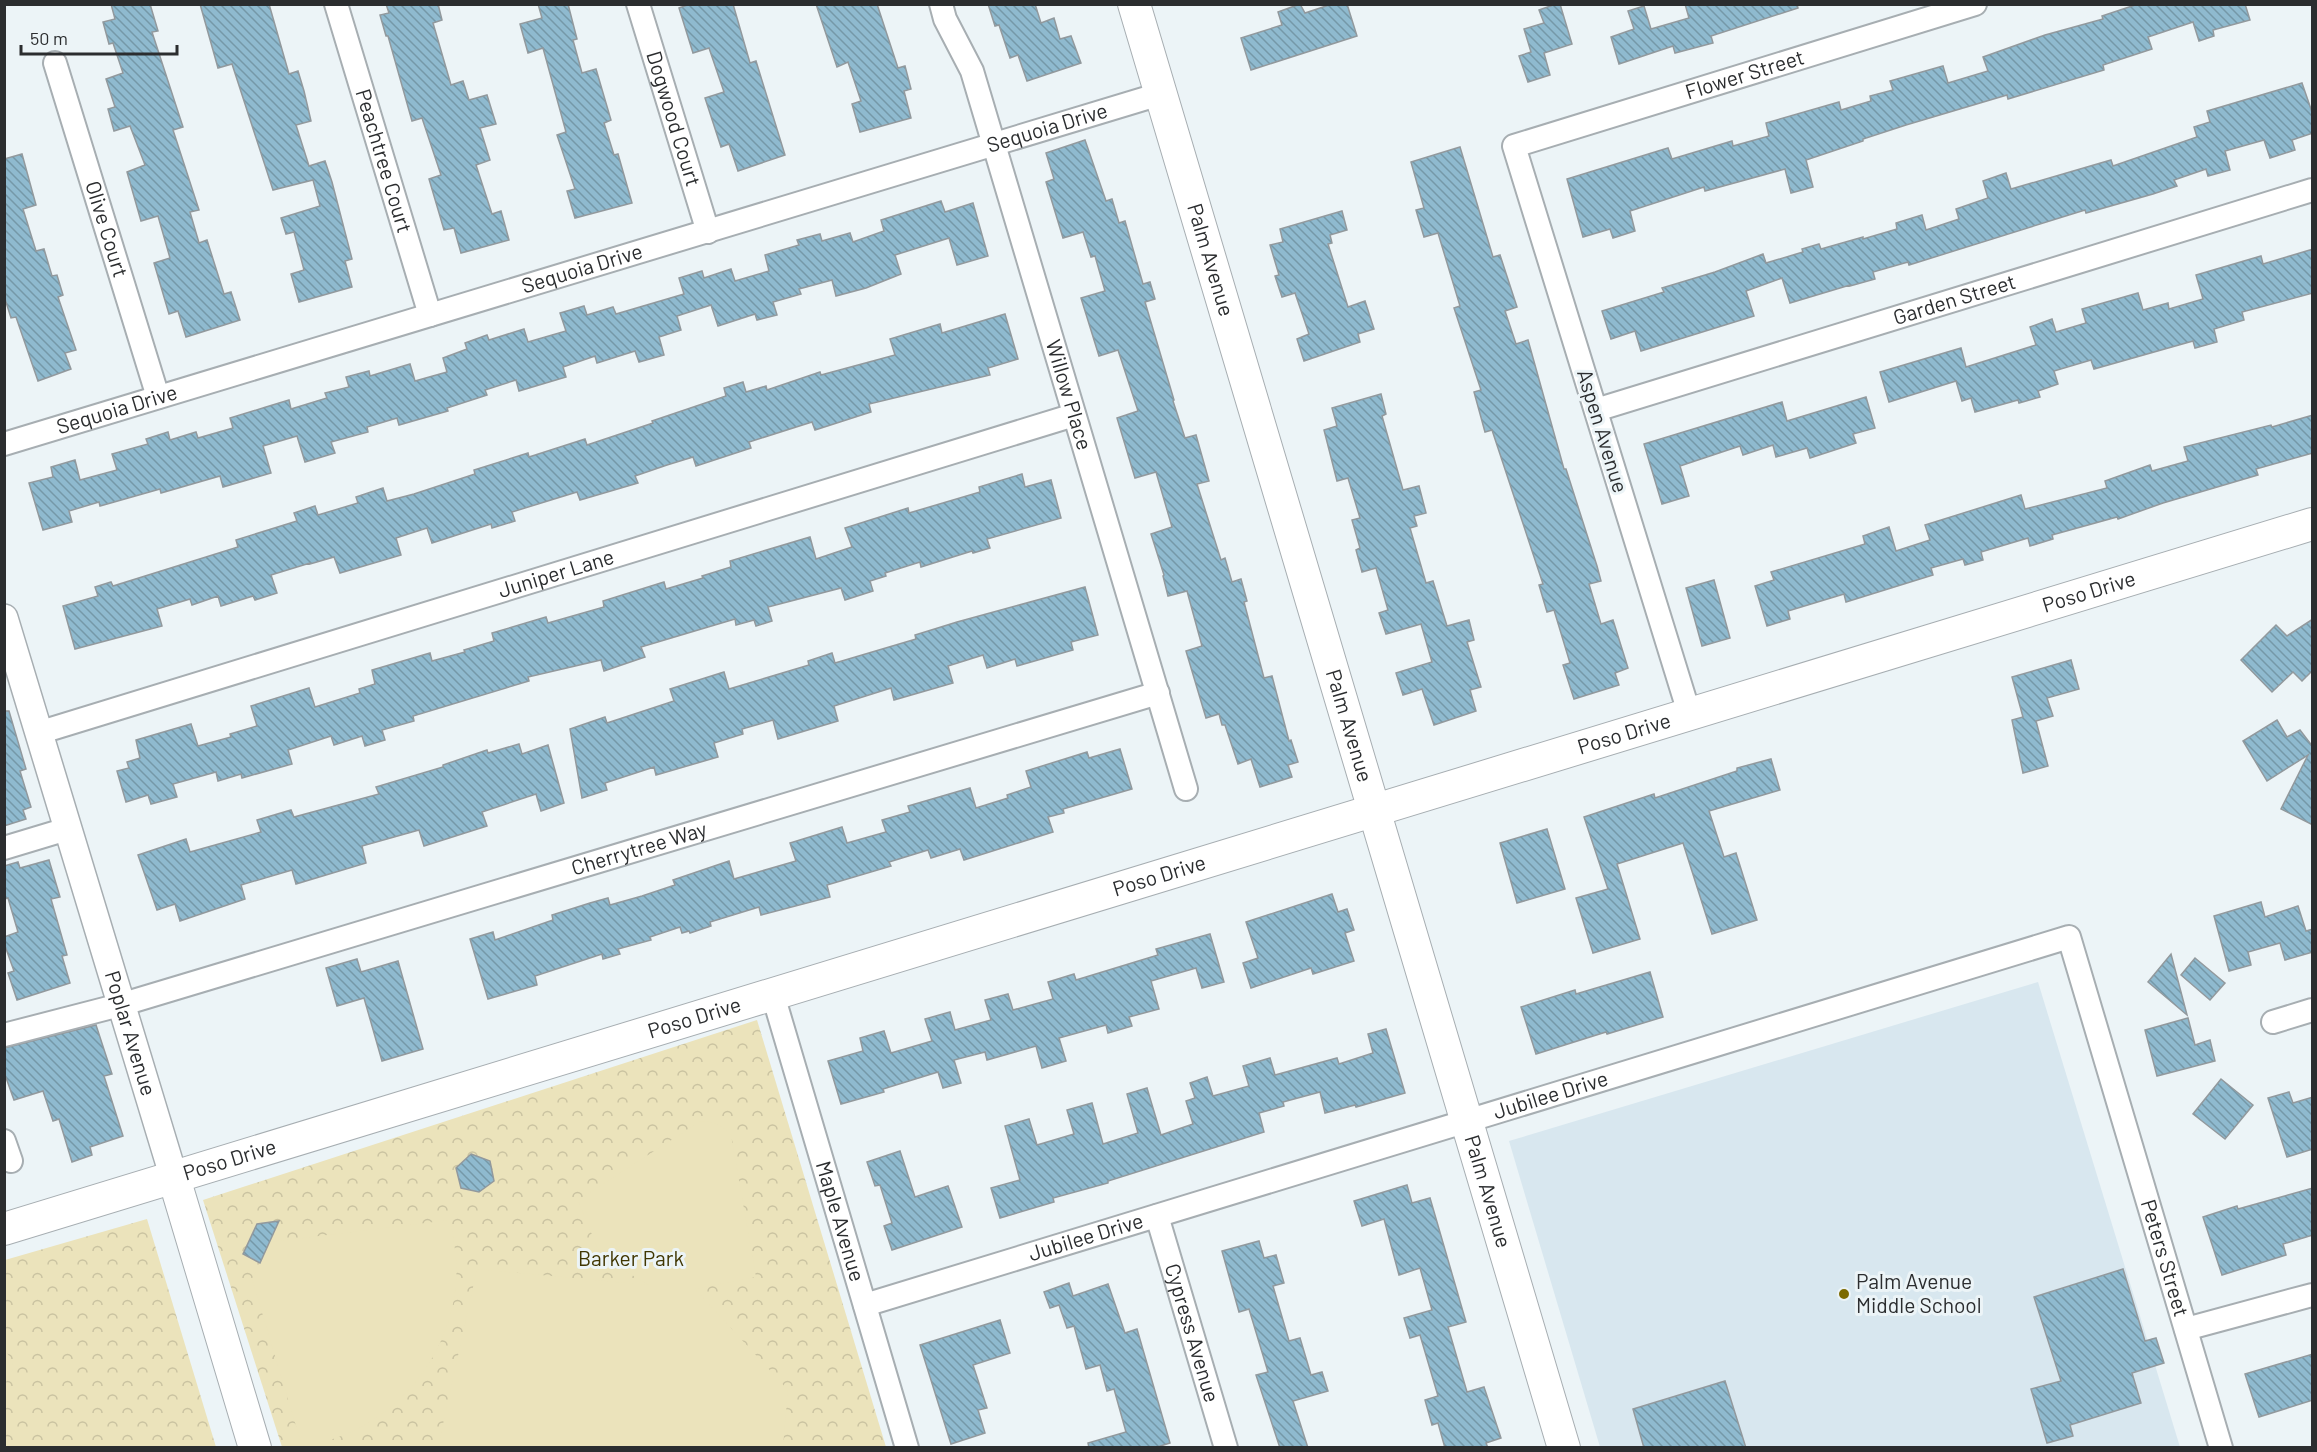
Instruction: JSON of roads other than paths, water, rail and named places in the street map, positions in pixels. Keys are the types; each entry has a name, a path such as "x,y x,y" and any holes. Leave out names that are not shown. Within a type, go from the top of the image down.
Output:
{"main road":[{"name":"Palm Avenue","path":"1134,4 1564,1448"},
{"name":"Poso Drive","path":"4,1229 2313,525"},
{"name":"Poplar Avenue","path":"174,1178 255,1448"}],"street":[{"name":"Peachtree Court","path":"336,4 430,315"},
{"name":"Dogwood Court","path":"638,4 708,232"},
{"name":"Willow Place","path":"940,4 945,20 972,71 1186,789"},
{"name":"Flower Street","path":"1514,146 1975,4"},
{"name":"Olive Court","path":"55,63 158,397"},
{"name":"Sequoia Drive","path":"4,444 1160,93"},
{"name":"Aspen Avenue","path":"1514,146 1690,716"},
{"name":"Garden Street","path":"1596,410 2313,190"},
{"name":"Juniper Lane","path":"38,733 1074,415"},
{"name":"Poplar Avenue","path":"4,618 174,1178"},
{"name":"Cherrytree Way","path":"4,1035 120,1005 1158,693"},
{"path":"4,848 67,829"},
{"name":"Jubilee Drive","path":"865,1305 2069,937 2108,1069"},
{"name":"Maple Avenue","path":"773,995 908,1448"},
{"path":"2274,1022 2313,1010"},
{"name":"Peters Street","path":"2108,1069 2221,1448"},
{"name":"Cypress Avenue","path":"1157,1216 1226,1448"},
{"path":"2186,1329 2313,1295"}],"place":[{"name":"Palm Avenue Middle School","path":"1844,1294"}],"park label":[{"name":"Barker Park","path":"631,1259"}]}
